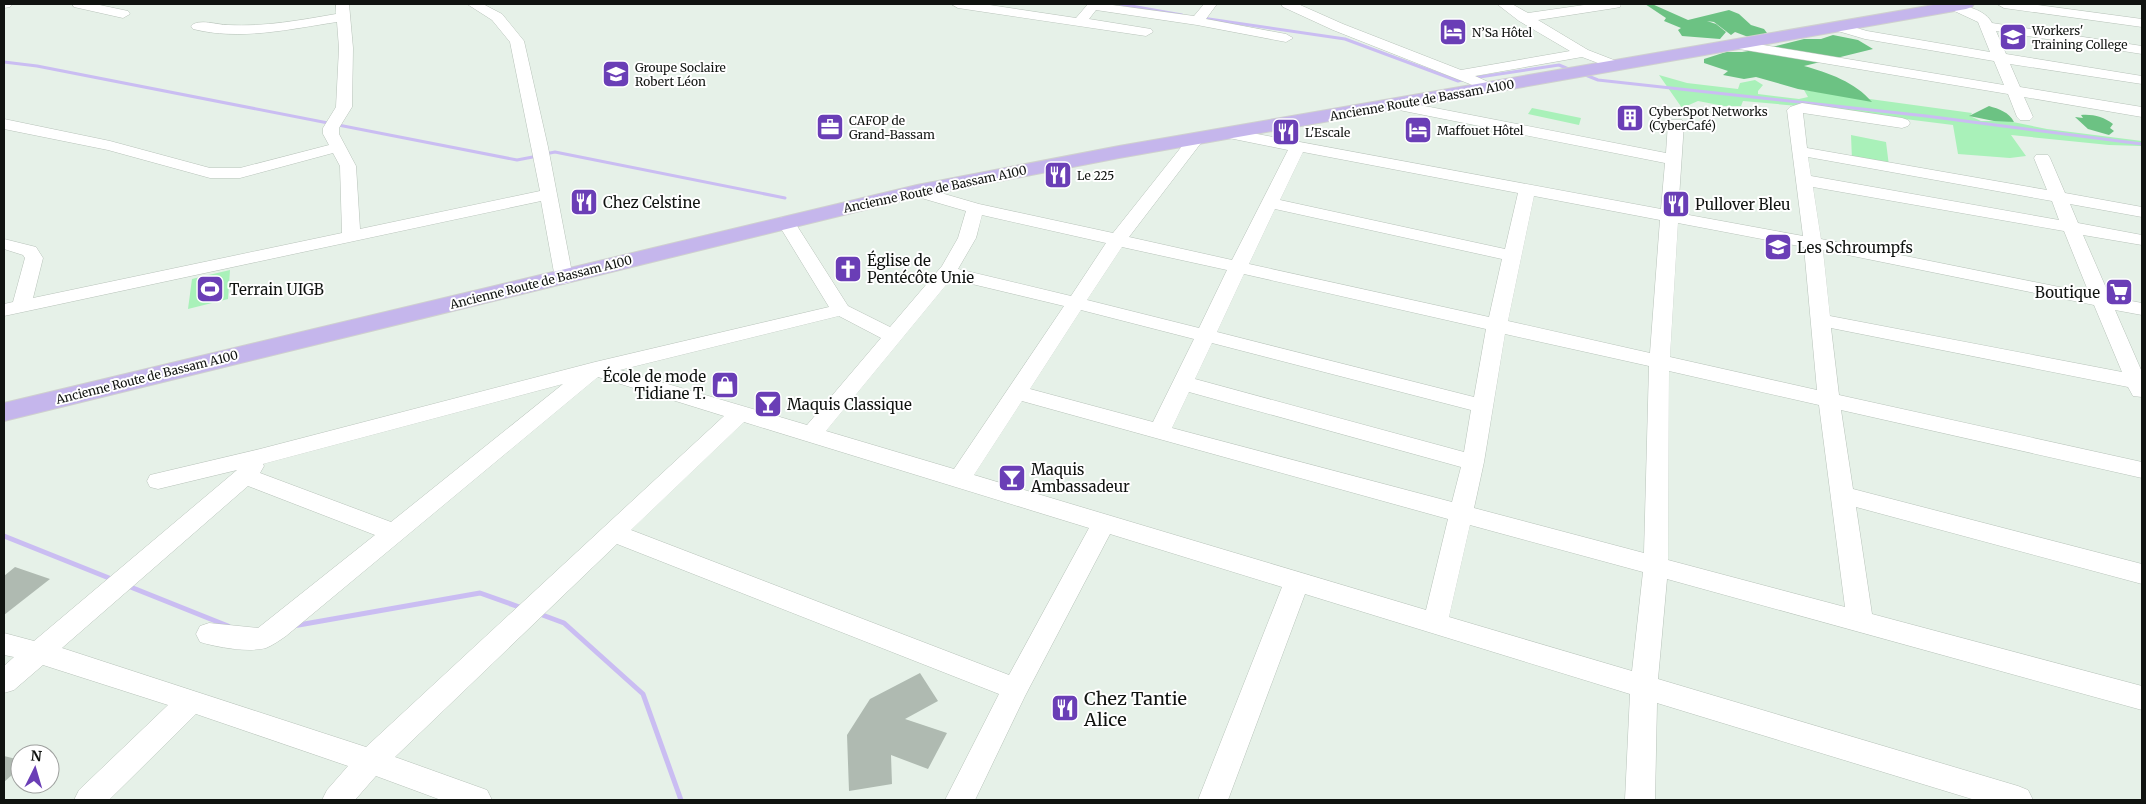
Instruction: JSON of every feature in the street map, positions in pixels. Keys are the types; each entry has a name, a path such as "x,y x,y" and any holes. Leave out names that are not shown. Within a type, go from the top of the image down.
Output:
{"main road":[{"name":"Ancienne Route de Bassam A100","path":"4,412 564,278 916,191 1036,167 1961,5"}],"street":[{"path":"79,4 123,14"},
{"path":"474,4 497,17 517,41 549,194 564,278"},
{"path":"958,4 986,6 1146,32"},
{"path":"1076,4 1204,12"},
{"path":"1151,4 1204,12 1286,38"},
{"path":"1288,4 1349,33 1460,74 1490,88"},
{"path":"1503,4 1583,53 1614,65"},
{"path":"1524,18 1615,4"},
{"path":"2004,4 2142,23"},
{"path":"1961,5 1979,16 1988,26 2025,117"},
{"path":"1080,22 1093,6"},
{"path":"198,26 217,30 247,30 343,10 346,48 344,106 331,128 331,134 348,166 351,236"},
{"path":"1836,26 1888,40 2142,80"},
{"path":"1988,26 2142,50"},
{"path":"1733,44 2142,112"},
{"path":"1460,74 1583,53"},
{"path":"1394,105 1674,160"},
{"path":"1860,621 1829,401 1813,244 1795,110 1797,108 1902,123"},
{"path":"1640,800 1644,687 1656,565 1659,363 1676,123"},
{"path":"4,124 110,146 210,173 240,173 338,147"},
{"path":"1230,134 1668,216 2142,309"},
{"path":"959,480 1118,239 1196,139"},
{"path":"1159,433 1298,146"},
{"path":"1800,151 2142,212"},
{"path":"2042,158 2139,389"},
{"path":"1804,180 2142,240"},
{"path":"1435,624 1473,462 1497,325 1527,189"},
{"path":"916,191 975,208 2142,470"},
{"path":"12,309 549,194"},
{"path":"1271,203 1513,256"},
{"path":"811,435 947,272 967,238 975,208"},
{"path":"786,222 841,310 892,336"},
{"path":"4,244 30,251 34,258 12,309"},
{"path":"947,272 1077,302 1482,406"},
{"path":"158,481 252,467 594,369 841,310"},
{"path":"1821,320 2139,389"},
{"path":"594,369 2018,800"},
{"path":"209,634 251,639 264,638 277,630 594,369"},
{"path":"1183,383 1473,462"},
{"path":"1017,393 2142,698"},
{"path":"337,800 371,761 740,413"},
{"path":"252,467 394,533"},
{"path":"4,682 252,467"},
{"path":"1842,494 2142,574"},
{"path":"960,800 1103,524"},
{"path":"614,533 1016,689"},
{"path":"1213,800 1297,582"},
{"path":"4,644 40,652 192,701 371,761 477,800"},
{"path":"89,800 192,701"}],"green space":[{"path":"1645,4 1652,4 1688,20 1729,10 1739,14 1751,25 1764,29 1767,33 1751,38 1735,32 1731,35 1714,22 1707,21 1716,24 1726,32 1720,39 1682,36 1678,30 1681,28 1664,21 1666,18"},
{"path":"1833,35 1858,40 1873,49 1804,66 1832,75 1850,84 1872,102 1798,89 1756,77 1744,79 1723,75 1728,71 1704,63 1704,59 1726,52 1742,52 1768,48 1804,39 1821,39"},
{"path":"1659,75 1687,83 1738,89 1740,83 1755,80 1763,85 1758,94 1799,99 1808,97 1804,90 1972,113 1970,116 1981,121 2008,121 2047,129 2142,141 2142,146 2109,145 2011,135 2026,156 2010,158 1958,154 1953,125 1809,107 1743,101 1741,106 1724,106 1698,101 1682,108"},
{"path":"1989,106 2007,113 2014,122 1994,121 1969,116"},
{"path":"1532,108 1581,118 1579,125 1528,114"},
{"path":"2081,115 2102,118 2113,124 2110,128 2114,131 2109,135 2088,129 2075,117 2083,118"},
{"path":"1851,135 1886,142 1889,166 1852,160"},
{"name":"Terrain UIGB","path":"230,270 228,299 188,309 192,279"}],"building":[{"path":"15,567 50,579 4,615 4,576"},
{"path":"920,673 938,701 905,719 947,733 928,769 891,755 892,784 849,791 847,735 870,699"},
{"path":"4,756 10,758 10,777 4,782"}],"waterway":[{"path":"1120,4 1182,15"},
{"path":"1202,18 1345,39 1458,81 1466,79"},
{"path":"4,62 37,66 517,160 538,156"},
{"path":"1473,78 1559,65 1571,70"},
{"path":"1583,74 1598,80 1926,116 2142,144"},
{"path":"545,154 555,152 785,198"},
{"path":"4,536 114,580"},
{"path":"128,586 228,626"},
{"path":"293,626 480,593 522,608"},
{"path":"537,613 564,623 643,694 681,800"}],"place":[{"name":"N’Sa Hôtel","path":"1453,32"},
{"name":"Workers' Training College","path":"2013,37"},
{"name":"Groupe Soclaire Robert Léon","path":"616,74"},
{"name":"CyberSpot Networks (CyberCafé)","path":"1630,118"},
{"name":"CAFOP de Grand-Bassam","path":"830,127"},
{"name":"Maffouet Hôtel","path":"1418,130"},
{"name":"L'Escale","path":"1286,132"},
{"name":"Le 225","path":"1058,175"},
{"name":"Chez Celstine","path":"584,202"},
{"name":"Pullover Bleu","path":"1676,204"},
{"name":"Les Schroumpfs","path":"1778,247"},
{"name":"Église de Pentécôte Unie","path":"848,269"},
{"name":"Terrain UIGB","path":"210,289"},
{"name":"Boutique","path":"2119,292"},
{"name":"École de mode Tidiane T.","path":"725,385"},
{"name":"Maquis Classique","path":"768,404"},
{"name":"Maquis Ambassadeur","path":"1012,478"},
{"name":"Chez Tantie Alice","path":"1065,708"}]}
